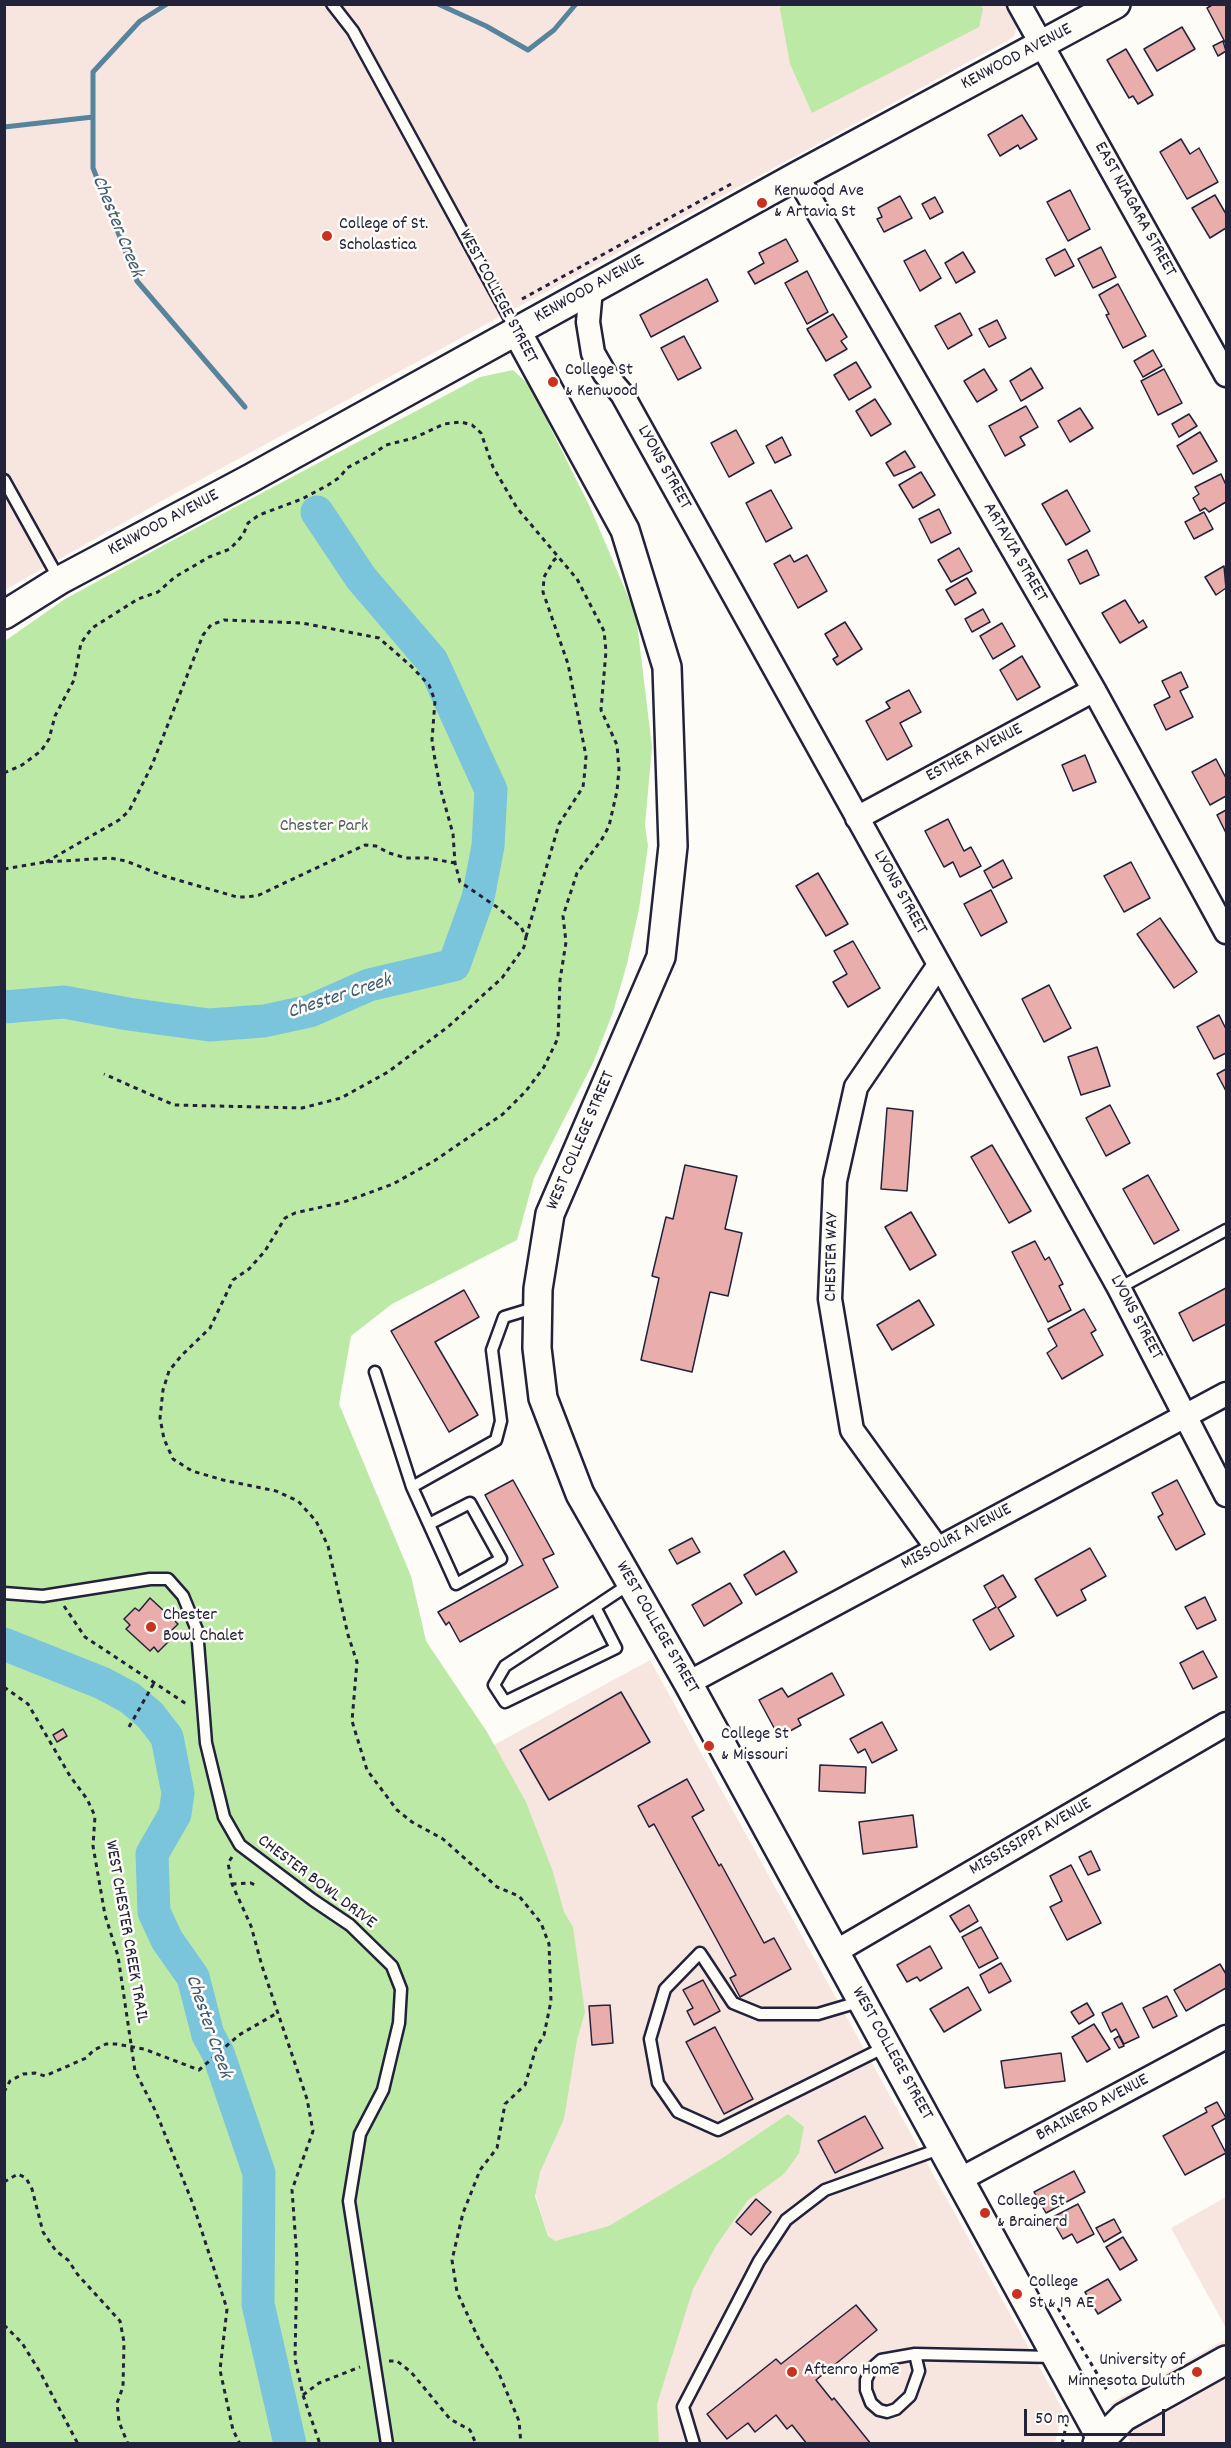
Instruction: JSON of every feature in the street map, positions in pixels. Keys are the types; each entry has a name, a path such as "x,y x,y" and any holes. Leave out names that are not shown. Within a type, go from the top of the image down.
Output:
{"street":[{"name":"EAST NIAGARA STREET","path":"1019,4 1227,375"},
{"name":"KENWOOD AVENUE","path":"6,609 251,478 797,176 1116,4"},
{"name":"ARTAVIA STREET","path":"797,176 1094,690 1227,932"},
{"name":"LYONS STREET","path":"591,289 588,322 593,353 605,374 622,394 1119,1288 1227,1495"},
{"name":"WEST COLLEGE STREET","path":"516,330 625,530 667,667 673,846 661,957 550,1214 538,1289 537,1348 543,1398 580,1494 688,1683 1101,2442"},
{"name":"ESTHER AVENUE","path":"856,818 1094,690"},
{"name":"CHESTER WAY","path":"937,1548 852,1430 830,1299 835,1181 856,1087 939,965"},
{"name":"MISSOURI AVENUE","path":"688,1683 1227,1394"},
{"name":"MISSISSIPPI AVENUE","path":"835,1952 1227,1725"},
{"name":"BRAINERD AVENUE","path":"959,2180 1227,2037"},
{"path":"1101,2442 1124,2417 1227,2360"}],"lane":[{"name":"WEST COLLEGE STREET","path":"332,4 353,31 516,330"},
{"path":"4,480 60,580"},
{"path":"1119,1288 1227,1230"},
{"path":"412,1487 496,1440 501,1421 492,1350 504,1317 538,1307"},
{"path":"375,1372 412,1487 456,1584 501,1559 470,1503 429,1524"},
{"name":"CHESTER BOWL DRIVE","path":"4,1593 43,1596 150,1579 168,1579 183,1596 197,1630 206,1743 224,1817 240,1845 350,1925 392,1966 402,1989 399,2023 383,2090 360,2134 349,2201 387,2444"},
{"path":"595,1607 616,1648 505,1702 495,1685 505,1666 631,1583"},
{"path":"862,2001 818,2014 760,2014 734,2003 700,1953 665,1989 650,2039 658,2083 678,2112 718,2130 886,2046"},
{"path":"694,2444 683,2407 759,2261 786,2220 825,2190 942,2148"},
{"path":"915,2354 919,2371 910,2396 896,2409 887,2412 879,2410 871,2403 866,2390 866,2380 871,2369 881,2361 915,2354 1056,2357"}],"path":[{"path":"4,773 22,765 41,751 49,739 55,716 75,680 81,643 92,628 138,599 158,592 175,578 209,557 230,549 243,535 248,523 259,515 302,499 328,485 347,468 386,445 414,438 444,424 461,422 472,425 482,433 493,467 517,508 559,556 544,577 543,592 568,664 585,756 583,787 559,824 524,947 502,978 466,1012 388,1072 341,1098 302,1108 174,1105 104,1074"},
{"path":"46,862 119,820 129,811 152,765 203,635 211,625 224,620 302,623 353,631 379,638 429,685 435,701 432,740 440,787 453,834 454,863 460,882 497,907 521,927 526,937"},
{"path":"4,869 46,862 118,860 237,897 247,897 259,895 365,845 376,846 406,858 428,858 454,863"},
{"path":"56,1594 85,1637 204,1715"},
{"path":"129,1726 154,1683"},
{"name":"WEST CHESTER CREEK TRAIL","path":"4,1687 28,1704 70,1776 87,1799 95,1816 93,1846 105,1915 118,1956 135,2071 156,2112 193,2204 227,2309 220,2370 233,2430 240,2444"},
{"path":"240,1845 228,1863 232,1884 250,1926 307,2099 313,2131 292,2190 297,2259 295,2359 303,2395 320,2444"},
{"path":"232,1884 251,1883 257,1886"},
{"path":"4,2092 9,2081 23,2074 35,2073 45,2076 86,2058 94,2050 106,2044 144,2049 199,2070 239,2035 277,2013"},
{"path":"4,2182 18,2174 26,2178 32,2189 43,2232 56,2251 68,2260 78,2275 120,2321 124,2342 123,2387 117,2403 119,2422 128,2444"},
{"path":"4,2325 22,2343 78,2444"},
{"path":"374,2361 397,2361 423,2385 450,2418 470,2430 476,2444"},
{"path":"303,2395 319,2383 347,2372"},
{"path":"1062,2444 1068,2418"}],"shaded area":[{"name":"College of St. Scholastica","path":"5,5 1009,5 1017,26 1014,36 1009,40 174,494 5,590"},
{"path":"650,1660 1063,2410 1055,2443 651,2443 554,2255 533,2187 484,1783 470,1758"},
{"name":"University of Minnesota Duluth","path":"1226,2197 1226,2328 1171,2228"},
{"name":"University of Minnesota Duluth","path":"1226,2339 1226,2443 1131,2443 1110,2404"}],"green space":[{"path":"980,4 983,9 979,27 812,113 790,64 781,5"},
{"name":"Chester Park","path":"513,370 529,385 590,507 636,615 652,747 645,825 648,846 639,909 627,964 613,1012 594,1061 534,1178 517,1240 392,1304 351,1336 339,1404 411,1576 426,1641 487,1732 526,1802 553,1872 564,1912 573,1927 585,2012 577,2040 564,2119 540,2172 535,2196 548,2236 555,2241 609,2226 724,2157 788,2114 804,2127 799,2153 784,2174 748,2200 716,2246 693,2289 657,2404 659,2443 5,2443 5,641 65,599 164,545 480,377"}],"building":[{"path":"1214,4 1226,4 1226,44 1207,8"},
{"path":"1182,27 1195,49 1157,71 1144,49"},
{"path":"1223,41 1226,51 1218,56 1213,46"},
{"path":"1126,49 1153,95 1138,104 1133,96 1129,98 1107,60"},
{"path":"1022,115 1037,139 1020,149 1018,145 1000,156 988,135"},
{"path":"1181,139 1190,154 1199,148 1218,182 1187,199 1160,152"},
{"path":"1070,190 1090,229 1068,241 1047,202"},
{"path":"1215,195 1226,214 1226,228 1210,238 1192,208"},
{"path":"900,196 912,218 884,232 877,219 882,217 878,208"},
{"path":"935,197 943,212 930,219 922,204"},
{"path":"786,239 798,261 755,284 748,272 764,263 759,253"},
{"path":"1101,247 1116,277 1093,288 1078,259"},
{"path":"1065,249 1074,266 1055,276 1046,259"},
{"path":"925,250 941,278 920,291 904,261"},
{"path":"963,252 975,272 956,283 945,263"},
{"path":"807,271 828,312 807,324 785,283"},
{"path":"707,279 718,301 651,337 640,315"},
{"path":"1118,284 1146,336 1123,348 1106,315 1109,314 1099,295"},
{"path":"960,313 972,335 948,349 935,326"},
{"path":"833,314 847,337 841,341 847,349 826,361 807,329"},
{"path":"997,320 1006,338 989,347 979,329"},
{"path":"684,336 701,368 678,380 661,348"},
{"path":"1153,350 1162,366 1143,377 1134,361"},
{"path":"856,362 871,387 849,400 834,375"},
{"path":"1031,368 1043,388 1021,401 1010,381"},
{"path":"984,369 997,390 977,402 964,381"},
{"path":"1164,369 1182,403 1158,415 1141,381"},
{"path":"875,399 891,424 871,436 856,411"},
{"path":"1026,406 1038,427 1020,437 1025,445 1005,456 989,426"},
{"path":"1080,408 1093,428 1070,442 1058,421"},
{"path":"1189,414 1197,426 1179,437 1172,424"},
{"path":"736,430 754,463 729,477 711,443"},
{"path":"1200,432 1217,461 1193,474 1177,446"},
{"path":"782,437 791,455 775,463 766,446"},
{"path":"905,451 915,467 894,476 886,463"},
{"path":"921,472 935,495 913,508 899,485"},
{"path":"1221,474 1226,485 1226,502 1209,512 1205,508 1200,511 1193,498 1199,494 1195,487"},
{"path":"771,490 792,528 766,542 746,503"},
{"path":"1067,490 1090,531 1066,545 1042,504"},
{"path":"939,509 951,533 931,543 919,519"},
{"path":"1204,512 1213,529 1194,539 1185,522"},
{"path":"959,548 972,571 951,582 938,560"},
{"path":"1087,550 1099,575 1080,584 1068,560"},
{"path":"790,555 794,562 807,555 827,591 798,608 774,564"},
{"path":"1224,566 1226,588 1216,595 1205,577"},
{"path":"967,578 976,593 955,605 946,590"},
{"path":"1125,600 1139,623 1143,620 1147,627 1120,643 1102,613"},
{"path":"983,609 990,622 972,632 965,619"},
{"path":"845,622 862,649 837,665 833,659 838,656 825,634"},
{"path":"1002,623 1015,646 993,659 980,636"},
{"path":"1022,656 1040,687 1017,700 1000,670"},
{"path":"1181,672 1188,687 1180,691 1193,717 1166,730 1154,705 1170,697 1162,681"},
{"path":"909,690 921,712 900,723 912,746 887,760 866,721 890,708 886,702"},
{"path":"1085,755 1096,782 1073,791 1062,765"},
{"path":"1216,759 1226,778 1226,796 1210,805 1192,772"},
{"path":"1226,810 1226,833 1217,815"},
{"path":"948,819 964,851 971,847 981,866 960,877 953,862 944,867 925,831"},
{"path":"1003,860 1012,878 993,888 984,871"},
{"path":"1131,862 1150,898 1124,912 1104,876"},
{"path":"818,873 848,924 826,936 796,886"},
{"path":"991,890 1007,922 981,936 964,904"},
{"path":"1160,918 1197,972 1174,988 1137,934"},
{"path":"853,941 880,988 848,1007 833,982 847,974 834,951"},
{"path":"1049,985 1071,1028 1044,1042 1022,999"},
{"path":"1219,1015 1226,1029 1226,1053 1214,1059 1197,1027"},
{"path":"1097,1047 1110,1086 1081,1095 1068,1057"},
{"path":"1226,1069 1226,1091 1217,1074"},
{"path":"1110,1105 1130,1143 1106,1156 1086,1118"},
{"path":"887,1108 913,1111 907,1191 881,1189"},
{"path":"992,1145 1031,1211 1009,1223 971,1157"},
{"path":"685,1165 737,1176 725,1229 742,1233 728,1296 710,1292 692,1372 641,1360 659,1278 652,1276 666,1217 673,1219"},
{"path":"1148,1175 1179,1230 1154,1244 1123,1189"},
{"path":"911,1212 936,1255 910,1270 885,1227"},
{"path":"1035,1241 1045,1260 1049,1257 1063,1284 1059,1286 1071,1310 1048,1322 1012,1252"},
{"path":"1226,1288 1226,1324 1193,1341 1179,1313"},
{"path":"464,1290 479,1317 435,1342 478,1415 449,1432 391,1331"},
{"path":"919,1300 934,1325 892,1350 877,1325"},
{"path":"1084,1309 1096,1330 1091,1333 1103,1355 1062,1379 1047,1353 1057,1346 1048,1329"},
{"path":"513,1480 554,1554 543,1559 558,1587 460,1642 449,1622 446,1625 438,1612 523,1565 485,1495"},
{"path":"1177,1480 1205,1534 1176,1550 1158,1517 1163,1514 1152,1493"},
{"path":"692,1538 700,1552 677,1564 669,1550"},
{"path":"1090,1548 1106,1576 1081,1590 1086,1600 1057,1616 1035,1579"},
{"path":"784,1551 797,1572 756,1595 744,1575"},
{"path":"1003,1575 1016,1597 998,1608 1014,1636 990,1650 973,1620 996,1607 984,1586"},
{"path":"730,1583 742,1603 704,1626 692,1605"},
{"path":"1205,1597 1216,1620 1197,1629 1185,1607"},
{"name":"Chester Bowl Chalet","path":"150,1598 178,1624 166,1636 170,1640 158,1652 154,1647 150,1651 126,1629 130,1625 124,1619 135,1608 139,1611"},
{"path":"1203,1651 1217,1677 1193,1689 1180,1663"},
{"path":"832,1673 844,1695 798,1719 801,1725 779,1737 759,1700 782,1688 788,1697"},
{"path":"621,1692 650,1742 549,1800 520,1750"},
{"path":"882,1722 897,1750 872,1763 865,1749 858,1753 850,1739"},
{"path":"63,1729 67,1736 57,1742 53,1735"},
{"path":"820,1765 866,1767 865,1793 819,1791"},
{"path":"687,1779 704,1810 692,1817 719,1866 721,1864 764,1943 774,1938 791,1969 740,1997 730,1978 736,1975 654,1824 649,1827 638,1806"},
{"path":"913,1815 917,1847 863,1854 859,1822"},
{"path":"1091,1851 1100,1870 1088,1875 1079,1857"},
{"path":"1071,1865 1101,1923 1067,1940 1050,1907 1062,1901 1050,1876"},
{"path":"969,1905 978,1921 960,1932 950,1916"},
{"path":"981,1927 998,1958 979,1968 962,1937"},
{"path":"930,1946 942,1968 920,1981 917,1977 907,1982 897,1965"},
{"path":"1001,1963 1011,1981 989,1993 980,1975"},
{"path":"1220,1964 1226,1974 1226,1988 1186,2011 1174,1990"},
{"path":"703,1980 720,2011 694,2025 687,2011 693,2008 683,1990"},
{"path":"968,1987 981,2010 944,2032 930,2009"},
{"path":"1167,1996 1177,2016 1153,2028 1143,2008"},
{"path":"1087,2003 1094,2015 1079,2024 1071,2012"},
{"path":"1122,2003 1139,2037 1124,2044 1116,2029 1111,2032 1102,2013"},
{"path":"610,2005 613,2043 592,2045 589,2006"},
{"path":"1094,2024 1110,2049 1087,2062 1072,2037"},
{"path":"715,2027 753,2099 724,2114 686,2042"},
{"path":"1119,2036 1124,2046 1119,2048 1114,2039"},
{"path":"1061,2053 1065,2081 1005,2088 1001,2061"},
{"path":"1217,2102 1226,2118 1212,2126 1226,2153 1185,2175 1163,2136 1207,2112 1205,2108"},
{"path":"865,2116 883,2148 835,2173 818,2141"},
{"path":"1074,2171 1085,2192 1046,2213 1034,2192"},
{"path":"756,2199 771,2212 751,2235 736,2222"},
{"path":"1078,2204 1094,2234 1077,2243 1072,2234 1063,2239 1051,2218"},
{"path":"1114,2219 1121,2232 1104,2242 1096,2228"},
{"path":"1123,2237 1137,2260 1120,2270 1106,2247"},
{"path":"1108,2279 1121,2300 1098,2314 1085,2292"},
{"name":"Aftenro Home","path":"856,2305 877,2330 816,2380 832,2400 834,2398 871,2444 807,2444 792,2425 787,2429 776,2415 755,2432 748,2423 727,2439 707,2414 776,2359 781,2364"}],"waterway":[{"name":"Chester Creek","path":"167,4 140,21 93,72 93,168 137,281 245,407"},
{"name":"Chester Creek","path":"438,4 486,26 528,50 554,30 576,4"},
{"path":"4,127 93,117"},
{"name":"Chester Creek","path":"4,1007 64,1002 128,1014 209,1025 264,1021 310,1011 369,985 454,965 478,898 488,846 491,790 432,661 361,578 317,512"},
{"path":"4,991 14,1005"},
{"name":"Chester Creek","path":"4,1644 102,1683 130,1698 150,1715 167,1737 178,1793 175,1814 152,1854 154,1912 167,1940 193,1977 208,2035 218,2053 259,2173 258,2304 290,2444"}],"place":[{"name":"Kenwood Ave & Artavia St","path":"762,203"},
{"name":"College of St. Scholastica","path":"327,236"},
{"name":"College St & Kenwood","path":"553,382"},
{"name":"Chester Bowl Chalet","path":"151,1627"},
{"name":"College St & Missouri","path":"709,1746"},
{"name":"College St & Brainerd","path":"985,2213"},
{"name":"College St & 19 AE","path":"1017,2294"},
{"name":"Aftenro Home","path":"792,2372"},
{"name":"University of Minnesota Duluth","path":"1197,2372"}]}
